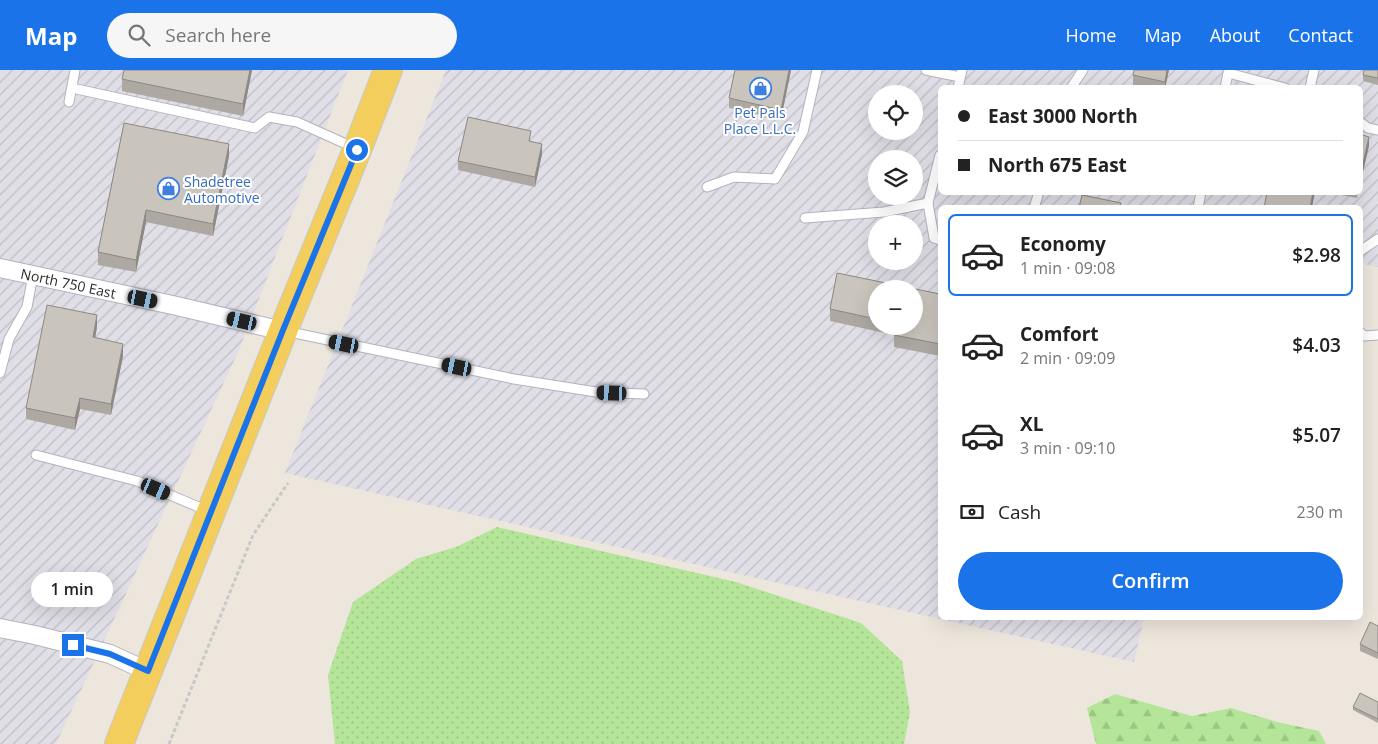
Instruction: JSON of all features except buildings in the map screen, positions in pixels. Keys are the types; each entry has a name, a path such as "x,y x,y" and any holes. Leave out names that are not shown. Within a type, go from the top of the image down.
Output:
{"main road":[{"path":"119,744 388,70"}],"street":[{"name":"North 750 East","path":"0,268 283,330"},
{"path":"0,628 110,654 148,671"}],"lane":[{"path":"68,102 75,70"},
{"path":"707,187 734,177 775,179 803,132 817,70"},
{"path":"926,70 961,74"},
{"path":"1073,85 1084,70"},
{"path":"1311,85 1314,70"},
{"path":"1226,85 1228,73 1274,85"},
{"path":"72,88 255,128 269,117 297,122 357,150"},
{"path":"1363,124 1368,128 1378,130"},
{"path":"938,164 928,203 934,238 938,239"},
{"path":"805,218 884,212 928,203"},
{"path":"1363,248 1378,239"},
{"path":"0,373 9,339 27,307 33,275"},
{"path":"283,330 514,379 596,392 644,394"},
{"path":"1363,335 1378,335"},
{"path":"36,455 137,481 211,512"}],"path":[{"path":"169,744 253,535 288,483"}],"shaded area":[{"path":"0,70 348,70 239,350 56,744 0,744"},
{"path":"446,70 1378,70 1378,267 1363,264 1363,205 938,205 938,618 285,473"},
{"path":"945,620 1144,620 1134,662"}],"green space":[{"path":"497,527 736,582 861,623 902,661 910,712 904,744 335,744 328,675 353,602 416,559 456,547"},
{"path":"1115,694 1192,716 1231,708 1277,722 1319,731 1326,744 1096,744 1087,708"}],"place":[{"name":"Pet Pals Place L.L.C.","path":"760,89"},
{"name":"Shadetree Automotive","path":"168,189"}],"route":[{"path":"73,645 110,654 148,671 283,330 357,150"}]}
